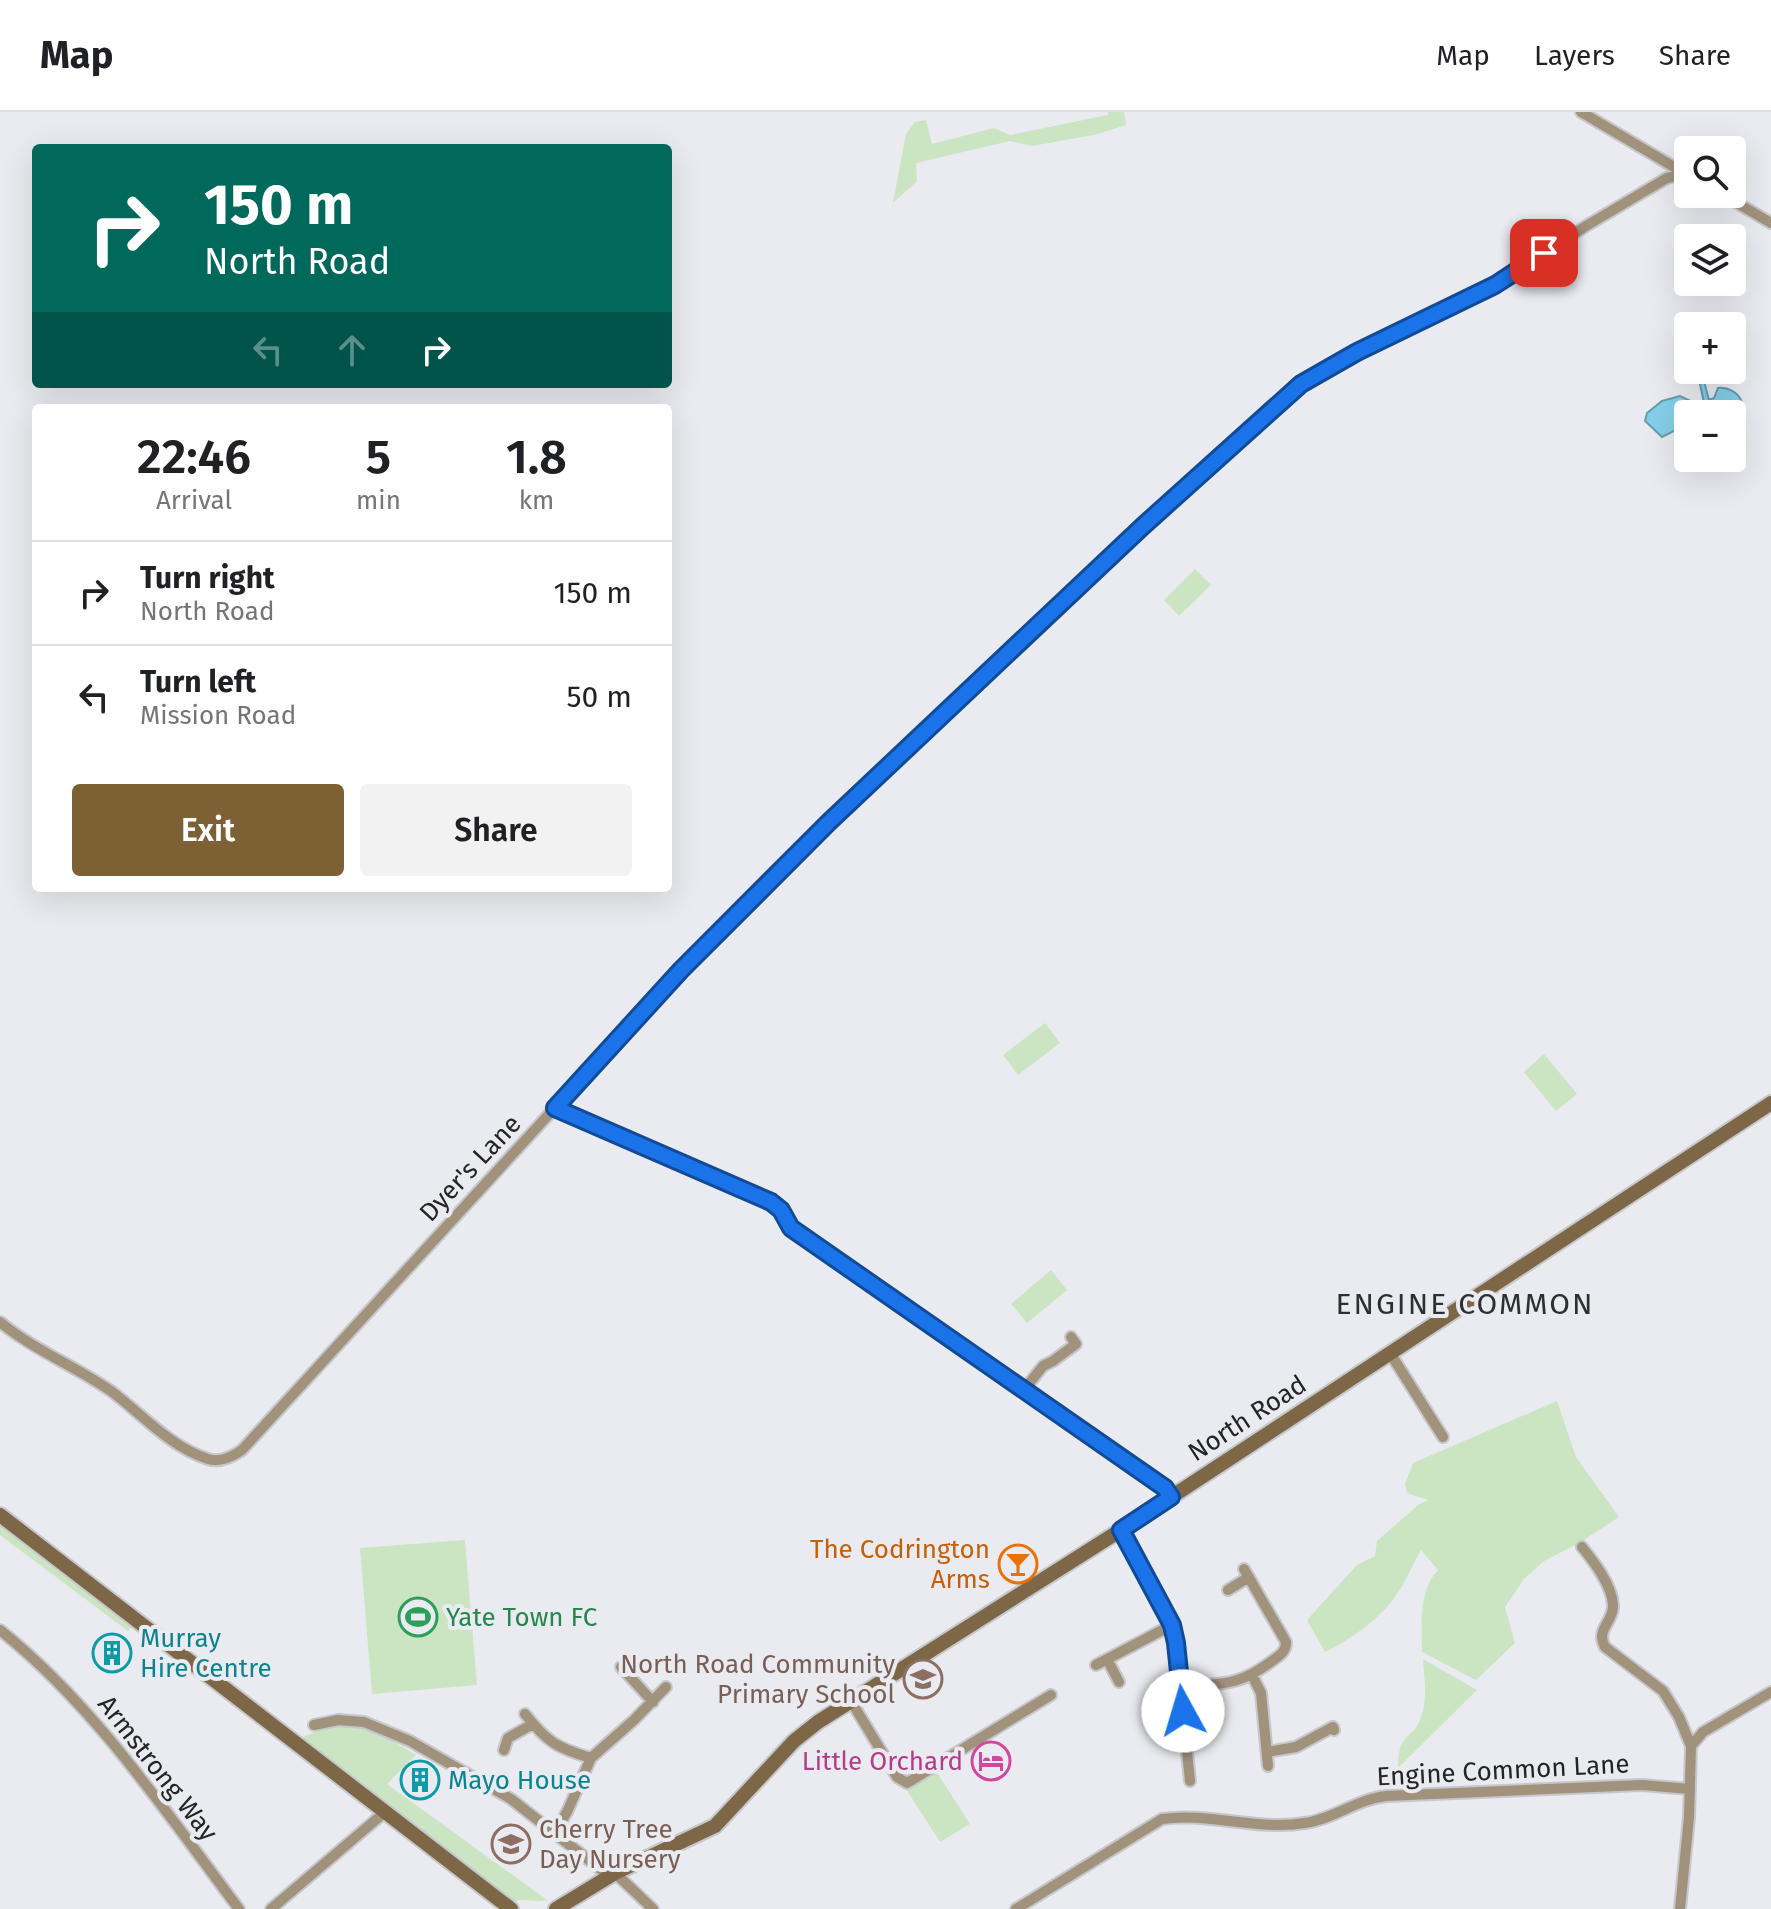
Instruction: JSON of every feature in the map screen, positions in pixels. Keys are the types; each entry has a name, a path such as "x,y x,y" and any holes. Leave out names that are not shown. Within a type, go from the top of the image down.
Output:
{"street":[{"path":"1581,112 1639,144 1672,167 1667,178"},
{"name":"Dyer's Lane","path":"0,1322 16,1336 110,1391 191,1451 210,1460 221,1461 242,1450 681,970 829,822 1207,466 1301,384 1357,352 1495,285 1586,226 1674,177"},
{"path":"1746,208 1771,223"},
{"name":"North Road","path":"556,1909 612,1874 715,1826 794,1741 851,1701 1121,1530 1771,1103"},
{"path":"555,1108 771,1202 781,1210 791,1228 1165,1488 1171,1497"},
{"path":"1024,1390 1043,1366 1076,1344 1071,1337"},
{"path":"1390,1353 1443,1437"},
{"path":"0,1515 511,1909"},
{"path":"1121,1530 1172,1625 1190,1781"},
{"path":"1582,1547 1602,1576 1614,1605 1601,1632 1601,1640 1625,1663 1663,1691 1679,1717 1691,1746 1680,1909"},
{"path":"1181,1687 1238,1682 1282,1654 1286,1642 1247,1573 1228,1590"},
{"path":"1096,1665 1172,1625"},
{"name":"Armstrong Way","path":"0,1630 92,1717 239,1909"},
{"path":"1107,1659 1119,1682"},
{"path":"621,1667 653,1702"},
{"path":"1252,1675 1259,1686 1268,1766"},
{"path":"555,1832 591,1758 666,1687"},
{"path":"1691,1746 1703,1732 1771,1692"},
{"path":"851,1701 897,1777 907,1783 1051,1695"},
{"path":"525,1714 543,1738 559,1748 591,1758"},
{"path":"314,1725 338,1720 364,1722 381,1728 498,1790 612,1874 653,1909"},
{"path":"504,1750 508,1738 533,1724"},
{"path":"1267,1752 1296,1747 1333,1727 1334,1730"},
{"name":"Engine Common Lane","path":"1016,1909 1162,1819 1294,1824 1320,1819 1368,1798 1386,1796 1642,1785 1690,1789"},
{"path":"271,1909 385,1812"}],"green space":[{"path":"1108,112 1124,112 1126,125 1094,135 1032,146 1010,141 916,163 917,181 893,203 906,134 915,122 926,120 932,144 994,128 1010,135 1108,115"},
{"path":"1195,569 1211,585 1179,616 1164,600"},
{"path":"1045,1023 1060,1043 1018,1075 1003,1055"},
{"path":"1544,1054 1577,1094 1556,1111 1524,1072"},
{"path":"1051,1270 1067,1290 1027,1323 1011,1304"},
{"path":"1557,1401 1576,1457 1619,1517 1544,1561 1524,1579 1505,1607 1515,1643 1476,1680 1422,1652 1424,1598 1438,1570 1421,1550 1401,1588 1386,1608 1357,1633 1325,1652 1307,1620 1357,1565 1375,1556 1377,1541 1428,1500 1407,1493 1405,1484 1413,1463"},
{"path":"0,1525 131,1627 128,1631 0,1535"},
{"name":"Yate Town FC","path":"465,1540 477,1685 372,1694 360,1548"},
{"path":"1423,1659 1477,1690 1398,1768 1400,1748 1418,1725 1423,1710"},
{"path":"356,1726 377,1732 416,1755 387,1784 547,1900 515,1901 302,1737 325,1728"},
{"name":"North Road Community Primary School","path":"936,1771 970,1824 940,1842 906,1789"}],"water":[{"path":"1700,384 1705,384 1709,400 1703,400"},
{"path":"1718,388 1729,389 1740,398 1709,400 1714,398"},
{"path":"1680,396 1688,400 1674,400 1674,431 1662,437 1645,421 1647,413 1662,401"}],"place":[{"name":"The Codrington Arms","path":"1018,1564"},
{"name":"Yate Town FC","path":"418,1617"},
{"name":"Murray Hire Centre","path":"112,1653"},
{"name":"North Road Community Primary School","path":"923,1679"},
{"name":"Little Orchard","path":"991,1761"},
{"name":"Mayo House","path":"420,1780"},
{"name":"Cherry Tree Day Nursery","path":"511,1844"}],"district":[{"name":"ENGINE COMMON","path":"1465,1304"}],"route":[{"path":"1183,1711 1172,1625 1121,1530 1171,1497 1165,1488 791,1228 781,1210 771,1202 555,1108 681,970 829,822 1207,466 1301,384 1357,352 1495,285 1544,253"}]}
